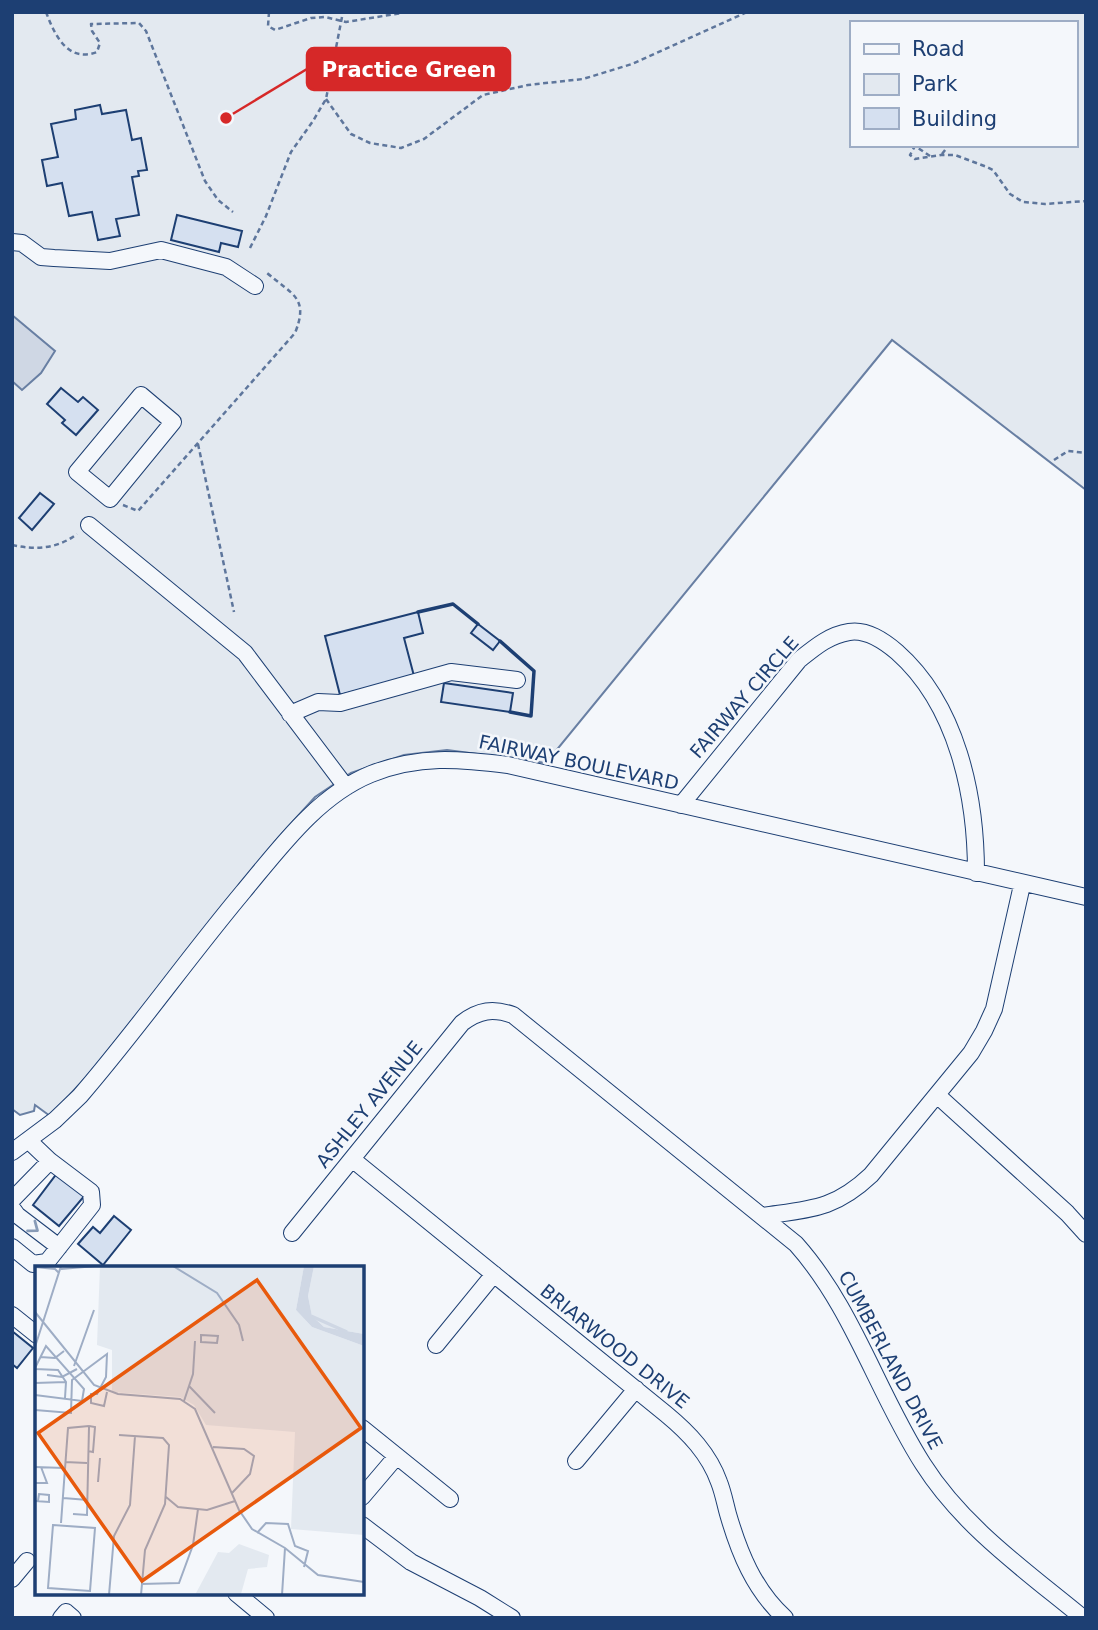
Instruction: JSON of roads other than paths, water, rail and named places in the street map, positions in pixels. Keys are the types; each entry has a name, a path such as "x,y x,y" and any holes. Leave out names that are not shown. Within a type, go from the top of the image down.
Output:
{"street":[{"path":"12,242 22,243 41,257 54,258 110,261 161,250 226,267 255,286"},
{"path":"141,395 173,422 110,499 78,472 141,395"},
{"path":"89,525 245,653 346,787"},
{"name":"FAIRWAY CIRCLE","path":"681,805 799,660 835,635 851,631 865,632 890,646 905,659 944,712 957,745 968,789 976,873"},
{"path":"290,714 318,702 340,703 451,672 517,680"},
{"name":"FAIRWAY BOULEVARD","path":"12,1152 55,1121 103,1069 264,867 303,824 346,787 397,766 453,759 508,765 1086,897"},
{"path":"762,1216 809,1209 844,1198 872,1175 971,1053 994,1010 1022,884"},
{"name":"ASHLEY AVENUE","path":"292,1233 456,1030 469,1018 485,1011"},
{"name":"CUMBERLAND DRIVE","path":"485,1011 504,1012 521,1021 796,1244 819,1269 837,1299 898,1423 924,1466 956,1508 989,1541 1083,1618"},
{"path":"937,1095 1067,1213 1086,1234"},
{"path":"12,1247 33,1264 47,1262 92,1205 91,1192 29,1142"},
{"name":"BRIARWOOD DRIVE","path":"352,1158 636,1389 695,1441 708,1458 720,1482 740,1553 765,1597 785,1618"},
{"path":"12,1200 50,1161"},
{"path":"12,1208 17,1215 59,1247"},
{"path":"436,1345 494,1274"},
{"path":"12,1315 35,1333"},
{"path":"576,1461 636,1389"},
{"path":"364,1430 450,1499"},
{"path":"364,1495 396,1457"},
{"path":"364,1527 411,1562 506,1616"},
{"path":"12,1579 27,1561"},
{"path":"238,1595 266,1618"},
{"path":"61,1618 66,1612 73,1618"}],"place":[{"name":"Practice Green","path":"226,118"}]}
